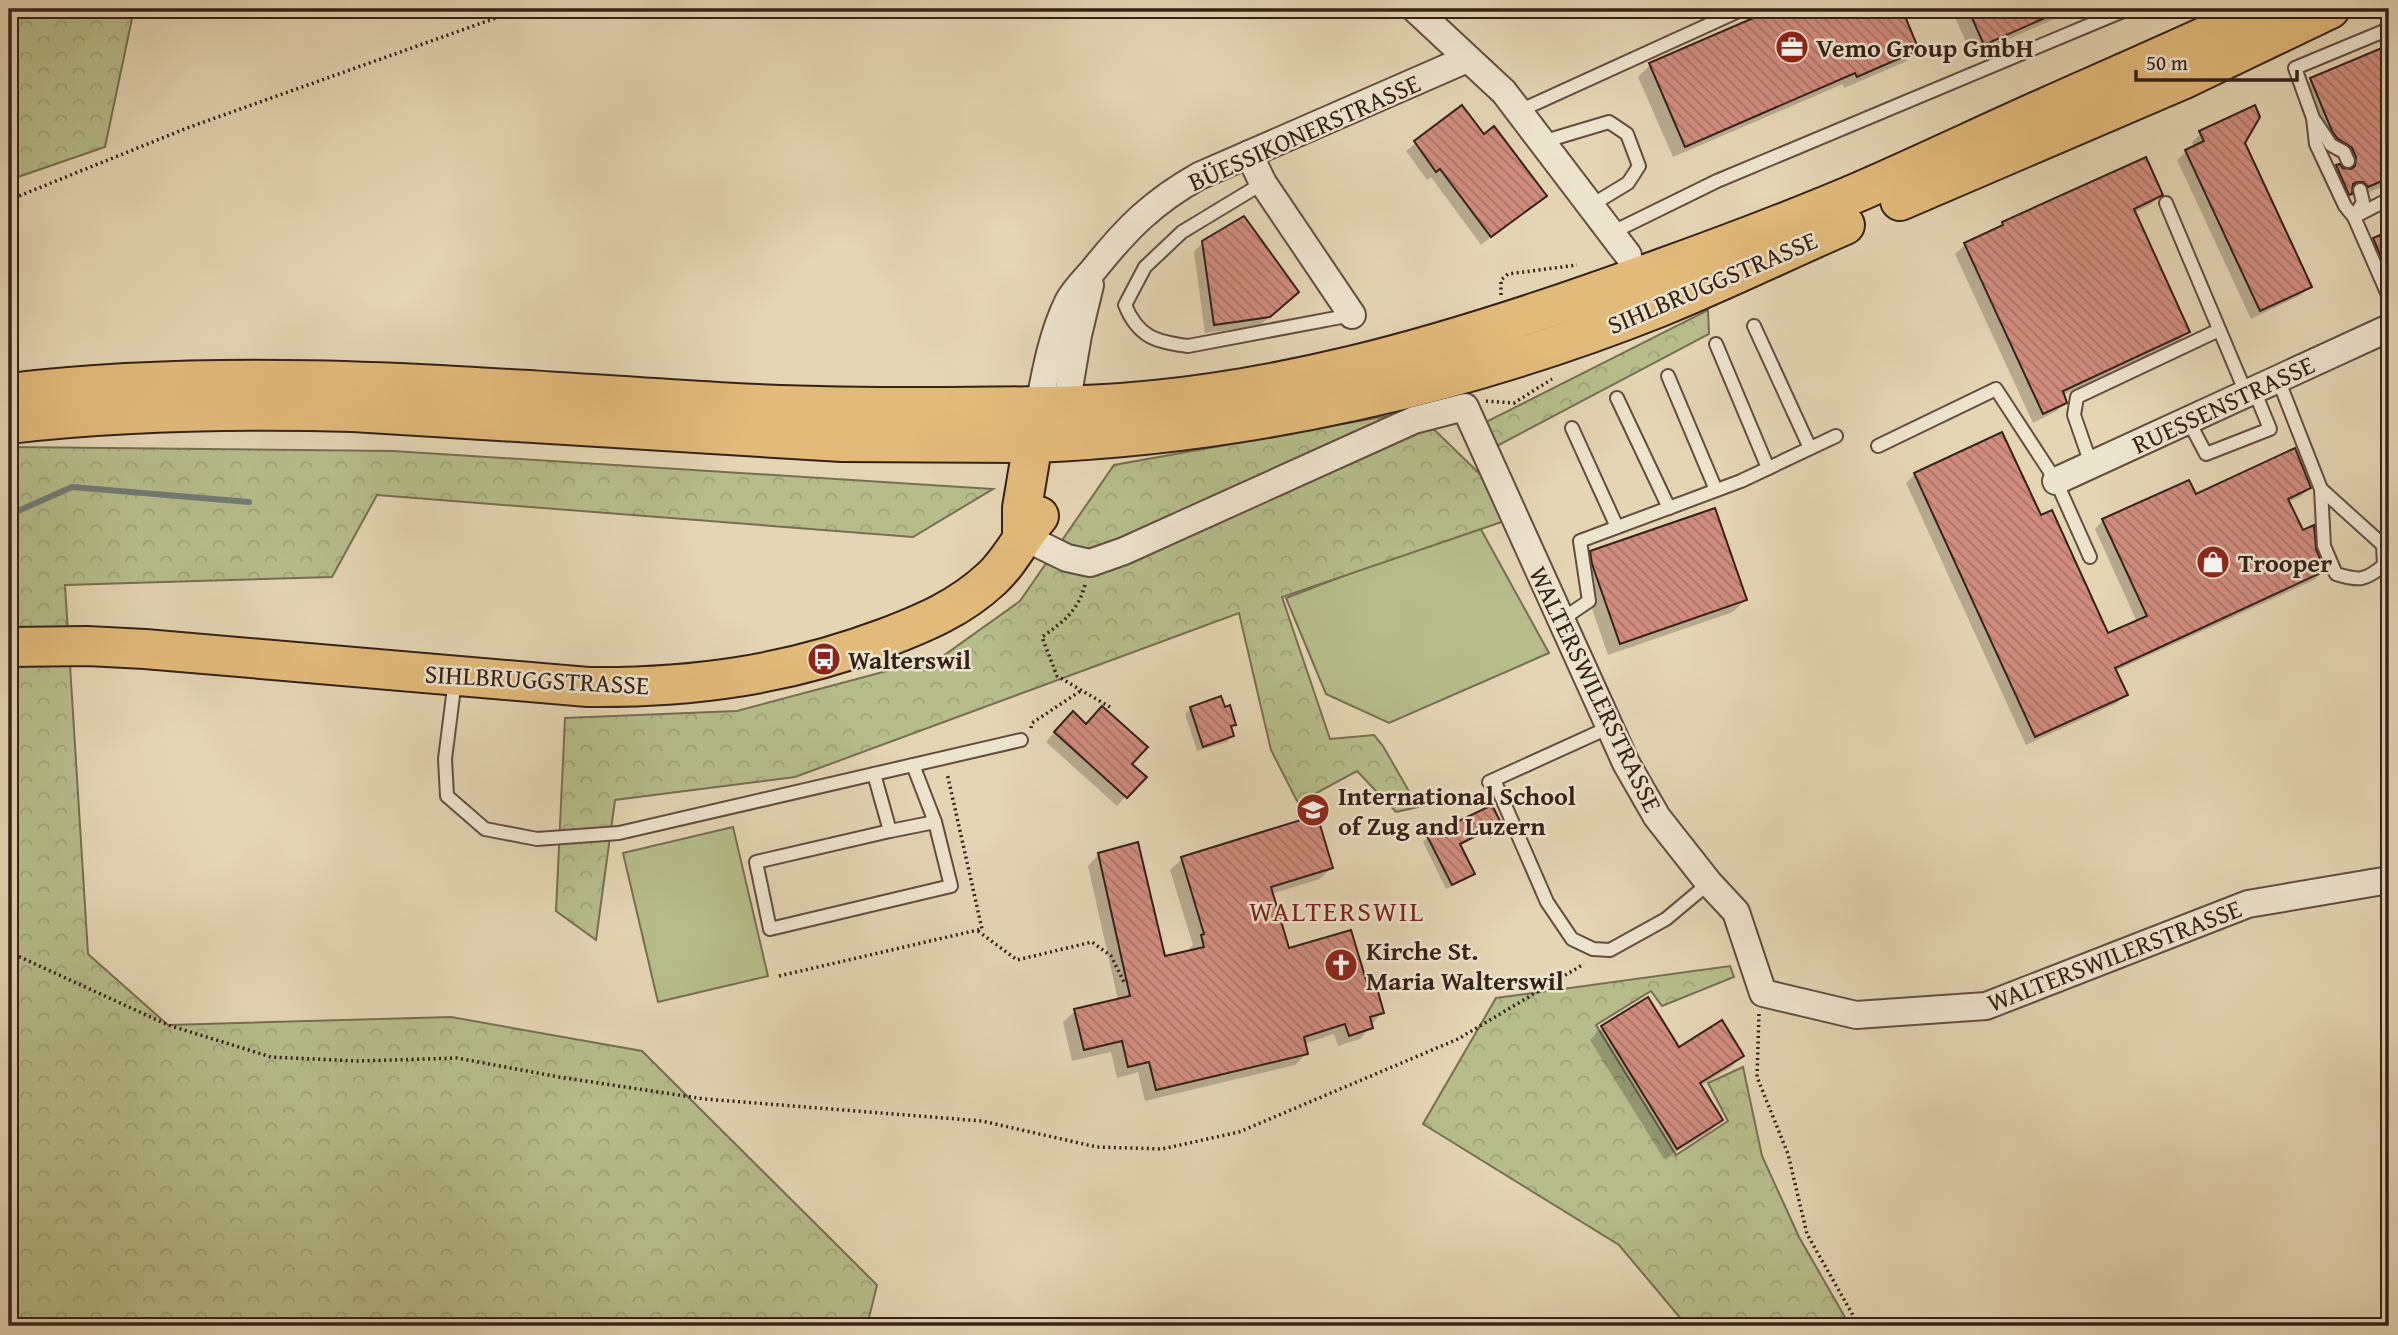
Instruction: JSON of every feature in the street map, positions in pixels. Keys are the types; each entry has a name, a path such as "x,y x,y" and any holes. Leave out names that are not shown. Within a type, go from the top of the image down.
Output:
{"main road":[{"name":"SIHLBRUGGSTRASSE","path":"1050,424 1125,403 1220,392 1312,375 1409,352 1523,318 1750,236 1862,190 2265,9"},
{"name":"SIHLBRUGGSTRASSE","path":"1050,424 1213,428 1418,385 1539,351 1662,306 2182,80 2330,9"},
{"path":"9,393 127,382 305,380 550,390 834,407 1050,424"},
{"path":"9,424 133,413 282,410 842,442 1050,424"},
{"path":"1022,536 1022,508 1050,424"},
{"name":"SIHLBRUGGSTRASSE","path":"9,647 87,646 145,649 588,687 646,688 725,681 794,667 857,649 927,622 960,605 1003,568 1022,536"}],"street":[{"path":"1415,9 1504,92 1628,255"},
{"name":"BÜESSIKONERSTRASSE","path":"1050,424 1047,364 1057,328 1070,299 1126,230 1161,200 1199,176 1468,59"},
{"path":"1249,154 1263,184 1352,315"},
{"name":"RUESSENSTRASSE","path":"2056,481 2389,328"},
{"name":"WALTERSWILERSTRASSE","path":"1090,563 1124,551 1414,420 1465,407 1626,763 1657,817 1709,883 1736,912 1763,993 1856,1015 1986,1006 2248,904 2389,880"},
{"path":"1022,536 1066,558 1090,563"}],"lane":[{"path":"1519,111 1743,9"},
{"path":"1611,233 1717,181 2123,10"},
{"path":"2389,29 2295,68 2313,118 2316,144 2345,206 2354,216 2389,297"},
{"path":"2313,118 2331,145 2344,152 2348,160"},
{"path":"1542,142 1609,122 1627,134 1639,166 1628,184 1590,206"},
{"path":"1263,184 1182,232 1146,267 1125,305 1133,324 1161,343 1188,346 1352,315"},
{"path":"2354,216 2363,202 2360,190"},
{"path":"2354,216 2389,199"},
{"path":"2165,202 2219,330 2270,429 2206,454 2189,420"},
{"path":"1754,326 1810,448"},
{"path":"2091,464 2074,415 2077,397 2219,330"},
{"path":"1716,344 1768,468"},
{"path":"1668,376 1716,490"},
{"path":"2278,379 2321,489 2324,546 2336,574 2356,580 2371,576 2384,565 2383,545 2321,489"},
{"path":"1878,446 1996,389 2056,481 2090,557"},
{"path":"1617,398 1669,508"},
{"path":"1572,428 1617,527"},
{"path":"1561,620 1589,601 1580,541 1716,490 1836,436"},
{"path":"455,676 445,759 447,796 485,829 537,839 619,833 1021,740"},
{"path":"1610,727 1491,782 1547,902 1572,939 1593,949 1610,950 1666,919 1709,883"},
{"path":"913,765 935,822 951,886 770,929 755,862 935,822"},
{"path":"874,774 890,831"}],"path":[{"path":"9,200 187,128 521,9"},
{"path":"1502,300 1500,288 1502,280 1508,274 1579,265"},
{"path":"1090,563 1078,605 1066,620 1042,637 1057,676 1110,707"},
{"path":"1021,740 1032,727 1032,723 1082,691"},
{"path":"978,930 1017,960 1092,942 1111,956 1124,982"},
{"path":"9,952 168,1025 271,1057 358,1062 457,1058 559,1077 705,1099 982,1121 1097,1147 1162,1149 1239,1132 1458,1039 1554,980 1610,950"},
{"path":"1763,993 1757,1023 1758,1077 1788,1154 1807,1234 1859,1326"}],"green space":[{"path":"9,9 134,9 105,147 9,180"},
{"path":"1708,310 1709,334 1493,448 1484,423"},
{"path":"1415,411 1522,515 1282,597 1330,739 1374,735 1418,807 1396,812 1357,771 1298,803 1271,750 1239,613 795,777 615,800 596,940 556,911 565,718 737,711 943,656 1020,601 1114,465"},
{"path":"9,447 393,451 993,489 913,537 377,495 332,577 65,585 88,954 168,1025 451,1017 642,1051 877,1285 867,1326 9,1326"},
{"path":"1478,524 1549,653 1389,723 1326,694 1286,598"},
{"path":"733,827 768,976 658,1002 623,853"},
{"path":"1730,966 1734,977 1662,1006 1651,991 1596,1025 1676,1155 1728,1121 1708,1083 1743,1067 1762,1156 1799,1237 1850,1326 1687,1326 1619,1245 1423,1124 1496,998"}],"building":[{"path":"1774,9 1902,9 1919,50 1857,77 1855,73 1685,147 1649,63"},
{"path":"1968,9 2065,9 1984,45"},
{"path":"2389,45 2389,178 2368,187 2363,182 2357,182 2353,184 2352,194 2349,195 2336,165 2351,169 2355,166 2356,157 2352,148 2332,131 2310,78"},
{"path":"1462,105 1484,134 1494,126 1547,196 1491,237 1440,169 1436,172 1414,141"},
{"path":"2255,105 2260,117 2245,143 2312,287 2260,311 2185,150 2204,141 2199,131"},
{"path":"2146,157 2163,195 2134,209 2190,332 2063,391 2067,403 2043,414 1964,243 2003,225 2002,222"},
{"path":"1244,216 1299,292 1270,317 1214,325 1202,241"},
{"path":"2389,231 2389,276 2373,238"},
{"path":"2002,432 2041,515 2052,510 2108,633 2147,616 2102,519 2189,480 2196,494 2295,448 2311,488 2288,499 2303,530 2314,525 2316,549 2325,571 2115,668 2128,695 2035,737 1914,473"},
{"path":"1715,508 1747,600 1620,644 1590,551"},
{"path":"1221,696 1225,707 1230,705 1236,725 1231,726 1234,736 1203,747 1190,707"},
{"path":"1102,706 1148,747 1132,764 1147,777 1127,798 1054,732 1073,711 1086,724"},
{"path":"1492,805 1501,823 1460,844 1475,874 1452,885 1427,836"},
{"path":"1317,815 1333,868 1271,887 1289,948 1351,930 1369,990 1377,988 1384,1013 1370,1017 1373,1028 1349,1036 1345,1024 1304,1037 1308,1054 1156,1090 1149,1062 1128,1067 1122,1041 1084,1050 1074,1009 1130,996 1098,853 1138,842 1165,956 1204,947 1201,935 1204,934 1181,857"},
{"path":"1648,997 1679,1047 1722,1020 1744,1056 1700,1083 1723,1120 1677,1149 1601,1026"}],"waterway":[{"path":"9,515 72,487 249,502"}],"place":[{"name":"Vemo Group GmbH","path":"1792,47"},
{"name":"Trooper","path":"2213,562"},
{"name":"Walterswil","path":"824,659"},
{"name":"International School of Zug and Luzern","path":"1313,810"},
{"name":"Kirche St. Maria Walterswil","path":"1341,965"}],"district":[{"name":"WALTERSWIL","path":"1337,910"}]}
